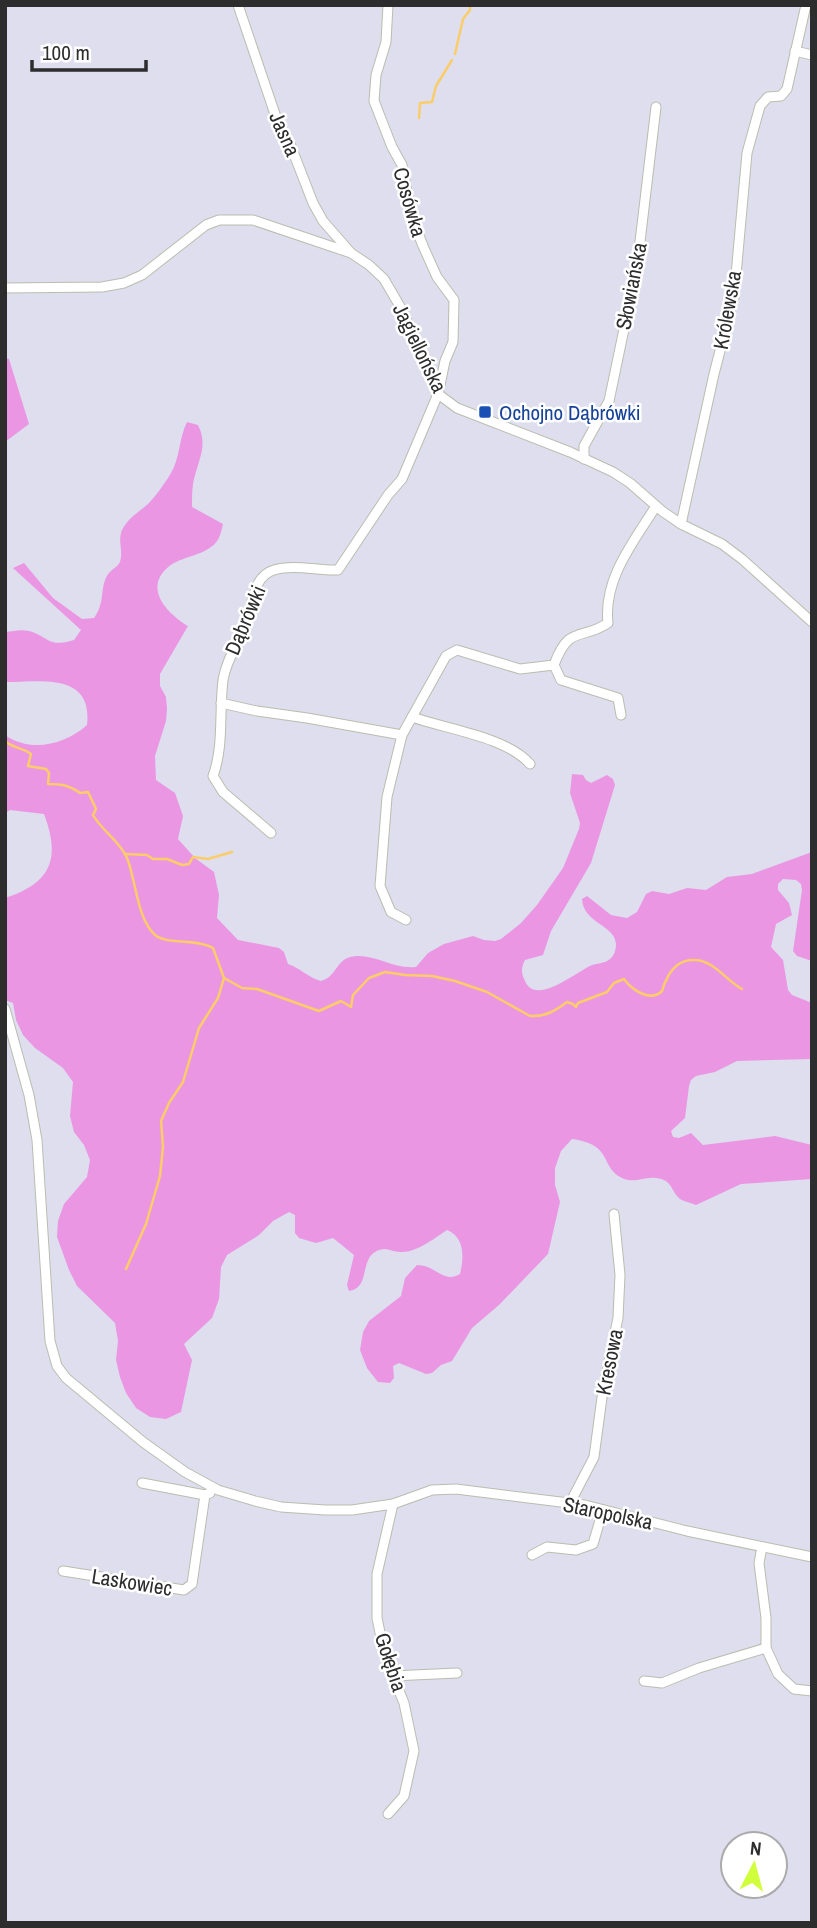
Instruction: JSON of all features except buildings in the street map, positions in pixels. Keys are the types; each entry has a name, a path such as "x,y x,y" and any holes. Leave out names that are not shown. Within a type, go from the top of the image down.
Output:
{"street":[{"name":"Jasna","path":"238,5 277,120 290,144 313,202 323,221 351,253"},
{"name":"Cosówka","path":"388,5 386,42 376,75 374,101 402,165 412,218 423,246 438,277 454,300 453,342 445,361 438,394"},
{"path":"806,5 795,51 812,55"},
{"name":"Królewska","path":"681,524 734,297 747,153 760,106 768,97 785,94 795,51"},
{"name":"Słowiańska","path":"584,459 584,446 609,401 637,267 656,107"},
{"name":"Jagiellońska","path":"5,288 102,288 124,283 142,275 206,225 219,220 253,220 351,253 384,279 402,310 438,394 457,408 584,459 631,483 681,524 722,544 743,559 796,611 812,622"},
{"name":"Dąbrówki","path":"271,834 223,792 213,776 218,762 223,678 230,654 246,624 258,582 272,570 338,570 388,495 402,480 438,394"},
{"path":"621,715 618,698 561,680 554,665 558,653 573,635 599,629 608,623 609,593 616,572 656,506"},
{"path":"406,920 391,912 380,886 387,797 402,735 446,656 457,650 520,668 554,665"},
{"path":"222,703 257,712 402,735"},
{"path":"412,717 499,743 520,753 530,764"},
{"name":"Staropolska","path":"5,1009 29,1095 37,1140 50,1341 57,1366 66,1378 143,1442 186,1472 218,1490 281,1507 352,1510 393,1504 432,1490 456,1489 570,1503 812,1557"},
{"name":"Kresowa","path":"570,1503 594,1457 603,1390 618,1318 620,1275 614,1214"},
{"path":"142,1483 205,1495 218,1490"},
{"name":"Laskowiec","path":"63,1571 184,1590 192,1584 205,1495"},
{"name":"Gołębia","path":"388,1814 404,1796 414,1751 404,1703 385,1657 377,1618 377,1574 393,1504"},
{"path":"532,1555 547,1547 576,1550 593,1544 603,1510"},
{"path":"762,1547 760,1563 766,1618 766,1648 778,1674 794,1689 812,1691"},
{"path":"643,1681 662,1683 699,1668 766,1648"},
{"path":"392,1676 457,1673"}],"shaded area":[{"path":"5,358 9,359 29,424 5,442"},
{"path":"187,422 198,425 202,440 193,484 192,507 223,524 214,545 171,565 160,577 157,585 158,593 167,609 188,626 160,674 160,686 166,697 167,709 155,756 156,780 175,793 183,816 178,839 195,858 214,872 219,895 217,918 238,940 279,948 284,952 288,964 321,981 350,957 367,957 399,966 416,967 428,953 444,944 473,936 484,940 501,939 521,923 537,905 563,868 580,823 570,793 572,774 583,775 591,783 607,775 613,779 615,785 591,863 551,931 543,955 525,960 523,966 525,981 530,988 537,990 556,986 590,966 608,961 614,955 614,938 584,907 582,899 587,896 611,915 627,918 637,912 646,894 652,891 669,894 687,888 706,890 727,877 752,874 812,852 812,961 797,956 793,951 802,890 801,884 796,880 783,879 778,884 778,890 789,903 792,915 776,924 771,947 783,960 788,990 792,995 812,1003 812,1059 737,1061 715,1072 696,1076 689,1086 685,1118 671,1131 673,1137 679,1138 691,1133 703,1145 775,1136 812,1145 812,1179 741,1184 696,1205 680,1199 662,1179 622,1178 610,1168 604,1156 594,1146 572,1139 561,1151 555,1168 555,1185 560,1202 548,1254 499,1305 472,1328 452,1361 426,1374 399,1363 393,1366 394,1378 390,1383 378,1382 367,1368 360,1350 363,1332 369,1321 401,1296 405,1278 417,1265 444,1276 460,1274 460,1243 453,1233 447,1230 414,1250 398,1252 383,1249 375,1252 370,1256 360,1285 349,1291 347,1285 354,1255 333,1238 316,1243 299,1238 295,1233 295,1215 289,1212 227,1255 221,1267 219,1299 212,1318 184,1344 192,1360 181,1412 166,1419 150,1417 136,1408 126,1393 116,1360 118,1341 115,1323 77,1286 69,1270 57,1237 58,1221 64,1204 87,1177 90,1160 84,1145 74,1132 70,1116 73,1082 63,1068 35,1048 23,1035 16,1020 13,1003 5,1000 5,898 21,892 42,877 48,867 52,844 44,814 10,810 5,813 5,735 25,744 58,742 87,725 87,708 82,696 73,688 62,684 5,682 5,632 26,630 59,643 74,640 81,630 13,568 24,563 53,598 82,619 94,618 100,606 106,578 120,560 122,530 130,519 151,501 171,473"}],"waterway":[{"path":"455,54 463,19 470,10 470,5"},
{"path":"419,118 420,103 432,102 436,86 452,60"},
{"path":"5,741 31,754 28,766 46,769 49,773 48,784 65,786 80,793 88,792 96,809 93,815 127,858 149,928 160,938 198,943 213,948 224,978 218,998 199,1028 183,1082 161,1121 163,1147 160,1176 146,1224 126,1269"},
{"path":"125,854 147,855 153,859 167,859 182,865 189,864 193,857 208,859 232,852"},
{"path":"224,978 242,988 257,989 319,1011 341,1001 351,1007 353,995 369,978 385,972 432,976 487,992 530,1016 550,1013 567,1002 576,1007 578,1003 607,992 614,983 624,979 631,987 652,996 662,991 674,968 690,960 708,963 742,989"}],"place":[{"name":"Ochojno Dąbrówki","path":"485,412"}]}
